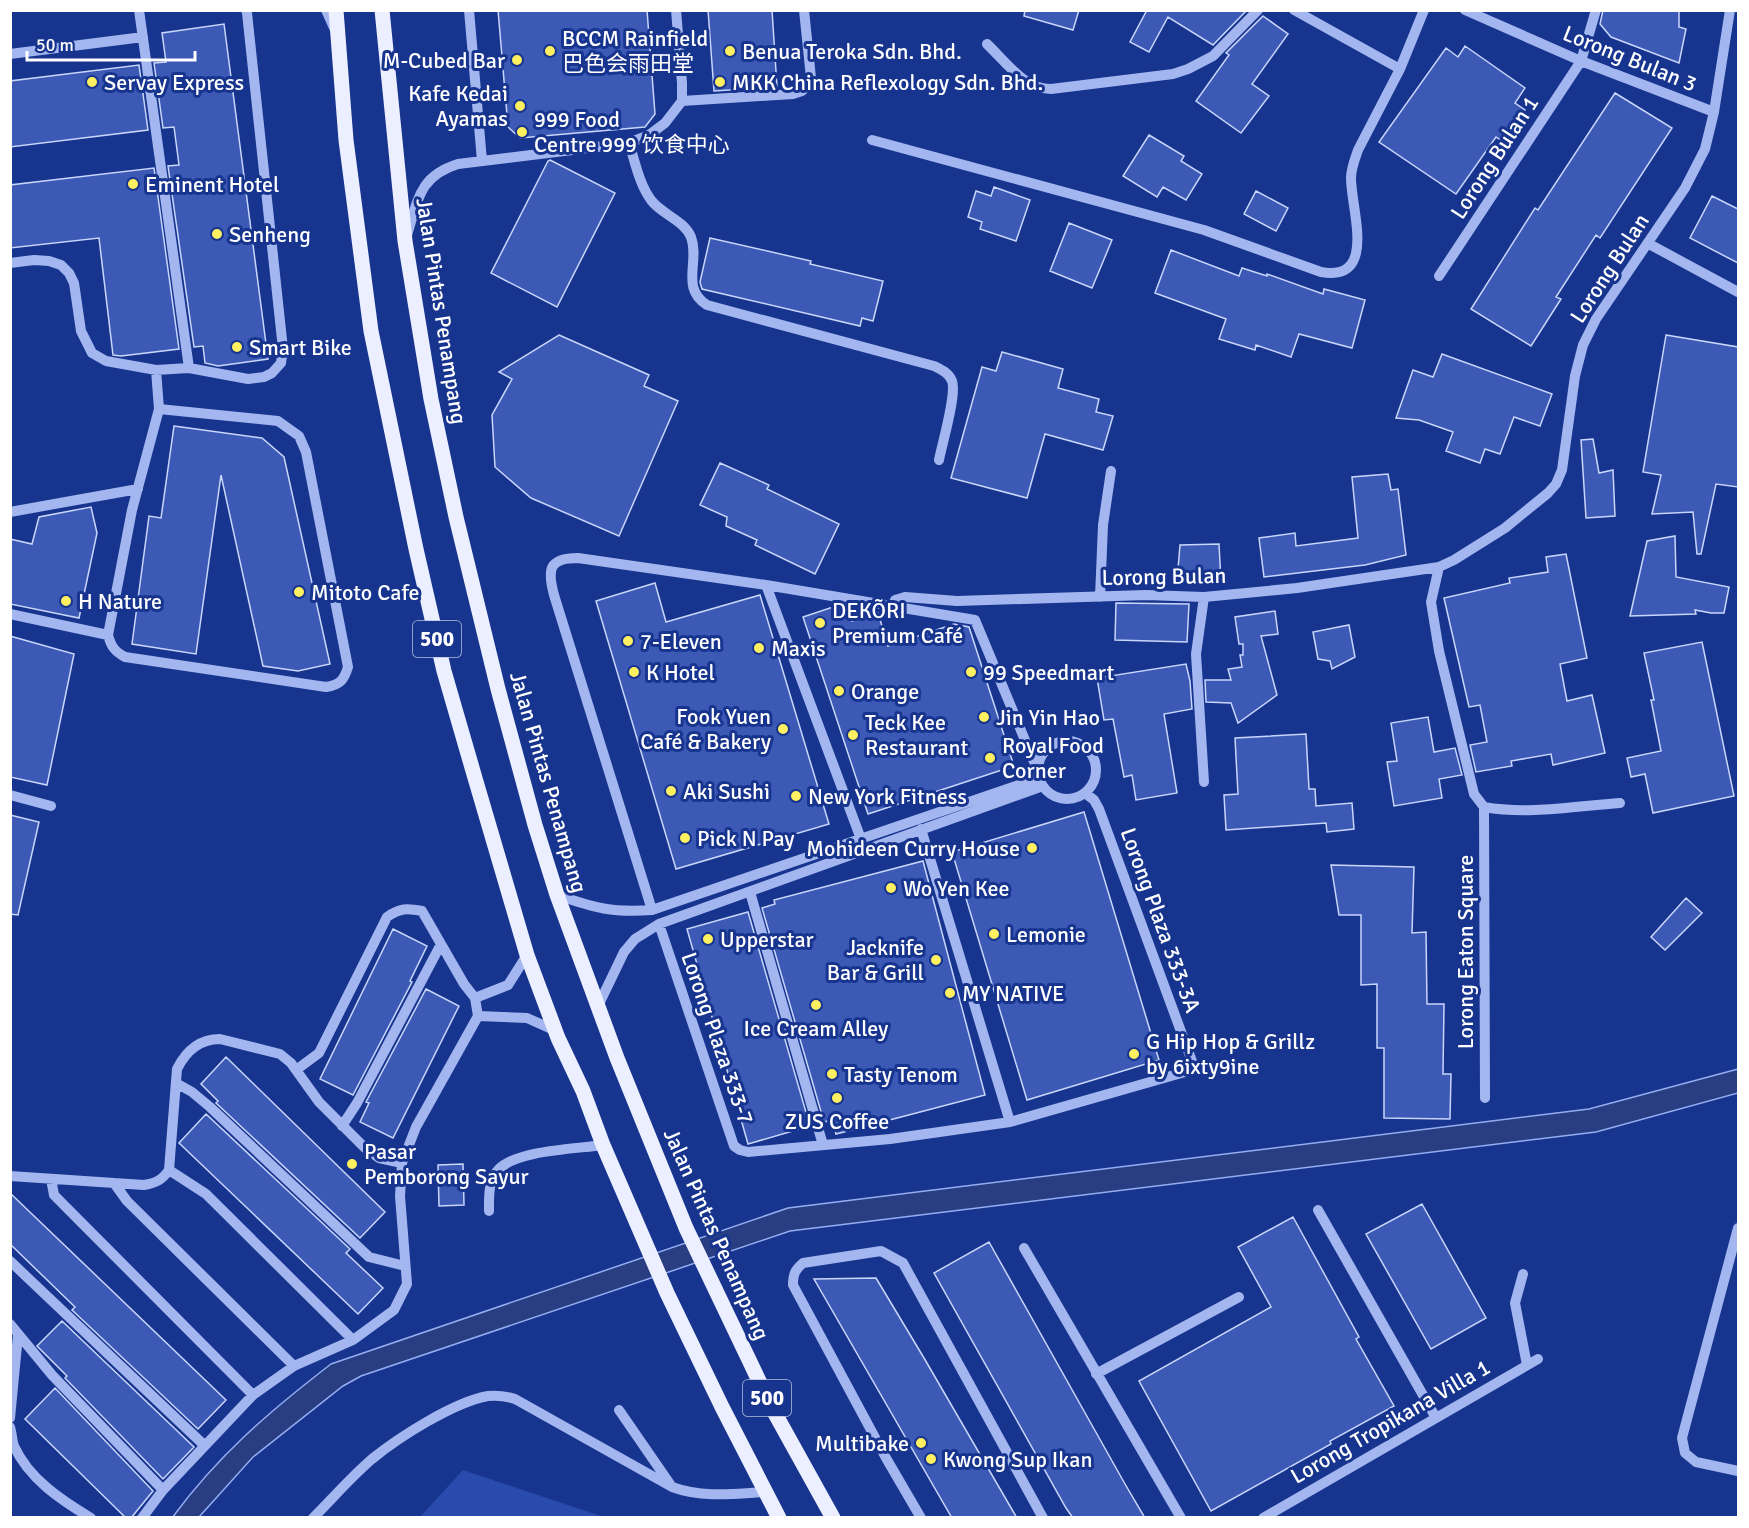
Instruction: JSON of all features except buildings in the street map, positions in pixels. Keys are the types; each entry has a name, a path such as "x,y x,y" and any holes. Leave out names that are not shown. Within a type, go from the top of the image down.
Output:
{"main road":[{"name":"500","path":"336,10 346,140 368,307 416,549 444,671 527,955 603,1145 667,1293 779,1518"},
{"name":"Jalan Pintas Penampang","path":"382,10 405,241 431,399 456,517 498,689 535,825 557,895 617,1058 686,1228 772,1408 832,1518"}],"street":[{"path":"139,10 189,368"},
{"path":"10,263 34,260 61,265 69,273 74,283 81,331 92,353 106,361 156,370 189,368 248,379 264,377 272,373 281,363 283,349 246,10"},
{"path":"326,10 338,39"},
{"path":"469,10 482,161"},
{"path":"405,241 424,185 434,174 444,168 458,164 629,143 650,135 665,123 682,101 675,10"},
{"path":"682,101 780,95 802,91 808,86 811,78 804,10"},
{"path":"987,44 1029,85 1040,89 1062,88 1173,74 1188,69 1213,56 1258,10"},
{"path":"1294,10 1400,69"},
{"path":"872,140 1204,230 1321,272 1332,274 1343,272 1350,268 1356,258 1357,246 1350,175 1353,163 1400,69 1424,10"},
{"name":"Lorong Bulan 3","path":"1465,10 1581,61 1714,112"},
{"name":"Lorong Bulan 1","path":"1439,276 1581,61 1596,10"},
{"name":"Lorong Bulan","path":"893,606 895,600 905,597 957,601 1204,597 1297,588 1438,567 1454,561 1505,528 1557,484 1562,470 1575,376 1583,345 1596,319 1649,244 1698,165 1705,149 1714,112 1730,10"},
{"path":"10,54 143,37"},
{"path":"629,143 644,189 652,201 684,227 691,237 694,294 698,300 707,305 934,366 948,374 953,384 953,395 939,460"},
{"path":"1649,244 1738,292"},
{"path":"156,370 159,409 138,489 108,635 115,652 125,657 326,687 336,686 344,679 348,667 306,452 299,436 278,421 159,409"},
{"path":"1100,597 1103,525 1111,471"},
{"path":"10,512 138,489"},
{"path":"652,910 549,579 551,568 557,561 578,558 766,585 975,620 1040,778 1058,797 1067,799 1085,793 1096,776 1093,756 1087,748 1069,740 1051,745 1039,759 1040,778"},
{"path":"1438,567 1431,602 1439,651 1474,795 1484,807 1499,810 1620,803"},
{"path":"766,585 861,839"},
{"path":"1204,597 1196,654 1204,782"},
{"path":"10,614 108,635"},
{"path":"557,895 594,908 616,912 652,910 1040,778"},
{"path":"598,1006 624,952 634,939 659,924 921,829 1040,778"},
{"name":"Lorong Plaza 333-3A","path":"1085,793 1094,800 1099,809 1193,1064"},
{"path":"10,795 51,806"},
{"name":"Lorong Eaton Square","path":"1484,807 1485,1098"},
{"path":"921,829 1010,1122"},
{"path":"750,892 823,1144"},
{"path":"141,1518 163,1490 253,1395 294,1366 353,1340 394,1310 407,1284 400,1196 402,1163 416,1127 478,1016 475,998 464,984 422,911 407,908 396,910 387,917 320,1053 296,1070"},
{"name":"Lorong Plaza 333-7","path":"659,924 734,1146 748,1152 890,1139 1010,1122 1192,1070 1193,1064"},
{"path":"342,1126 357,1103 441,944"},
{"path":"475,998 508,985 527,955"},
{"path":"478,1016 527,1018 556,1031"},
{"path":"10,1176 144,1185 157,1183 169,1170 177,1069 182,1059 200,1044 211,1039 220,1039 280,1054 296,1070 319,1102 364,1148 379,1158 402,1163"},
{"path":"176,1083 192,1092 210,1107 369,1257 405,1266"},
{"path":"489,1211 489,1189 497,1170 520,1156 603,1145"},
{"path":"169,1170 206,1194 353,1340"},
{"path":"51,1179 54,1195 253,1395"},
{"path":"114,1183 127,1201 294,1366"},
{"path":"1318,1210 1436,1418"},
{"path":"1738,1228 1682,1438 1685,1453 1696,1462 1738,1471"},
{"path":"1024,1248 1181,1518"},
{"path":"921,1518 793,1285 796,1269 803,1263 881,1251 903,1263 1043,1518"},
{"path":"10,1261 204,1445"},
{"path":"1523,1274 1515,1303 1527,1365"},
{"path":"1096,1374 1239,1297"},
{"path":"10,1324 52,1376 163,1490"},
{"path":"10,1418 18,1335"},
{"name":"Lorong Tropikana Villa 1","path":"1263,1518 1538,1359"},
{"path":"313,1518 372,1460 414,1430 459,1406 490,1396 504,1395 685,1492 714,1496 765,1492"},
{"path":"619,1410 672,1487"},
{"path":"10,1427 14,1445 28,1468 55,1496 91,1518"}],"shaded area":[{"path":"1738,1069 1738,1093 1596,1132 790,1231 361,1376 343,1386 253,1457 199,1517 172,1518 226,1454 287,1399 331,1364 788,1208 1589,1109"},
{"path":"463,1470 604,1517 420,1517"}],"place":[{"name":"BCCM Rainfield 巴色会雨田堂","path":"550,51"},
{"name":"Benua Teroka Sdn. Bhd.","path":"730,51"},
{"name":"M-Cubed Bar","path":"517,60"},
{"name":"Servay Express","path":"92,82"},
{"name":"MKK China Reflexology Sdn. Bhd.","path":"720,82"},
{"name":"Kafe Kedai Ayamas","path":"520,106"},
{"name":"999 Food Centre 999 饮食中心","path":"522,132"},
{"name":"Eminent Hotel","path":"133,184"},
{"name":"Senheng","path":"217,234"},
{"name":"Smart Bike","path":"237,347"},
{"name":"Mitoto Cafe","path":"299,592"},
{"name":"H Nature","path":"66,601"},
{"name":"DEKÕRI Premium Café","path":"820,623"},
{"name":"7-Eleven","path":"628,641"},
{"name":"Maxis","path":"759,648"},
{"name":"K Hotel","path":"634,672"},
{"name":"99 Speedmart","path":"971,672"},
{"name":"Orange","path":"839,691"},
{"name":"Jin Yin Hao","path":"984,717"},
{"name":"Fook Yuen Café & Bakery","path":"783,729"},
{"name":"Teck Kee Restaurant","path":"853,735"},
{"name":"Royal Food Corner","path":"990,758"},
{"name":"Aki Sushi","path":"671,791"},
{"name":"New York Fitness","path":"796,796"},
{"name":"Pick N Pay","path":"685,838"},
{"name":"Mohideen Curry House","path":"1032,848"},
{"name":"Wo Yen Kee","path":"891,888"},
{"name":"Lemonie","path":"994,934"},
{"name":"Upperstar","path":"708,939"},
{"name":"Jacknife Bar & Grill","path":"936,960"},
{"name":"MY NATIVE","path":"950,993"},
{"name":"Ice Cream Alley","path":"816,1005"},
{"name":"G Hip Hop & Grillz by 6ixty9ine","path":"1134,1054"},
{"name":"Tasty Tenom","path":"832,1074"},
{"name":"ZUS Coffee","path":"837,1098"},
{"name":"Pasar Pemborong Sayur","path":"352,1164"},
{"name":"Multibake","path":"921,1443"},
{"name":"Kwong Sup Ikan","path":"931,1459"}]}
